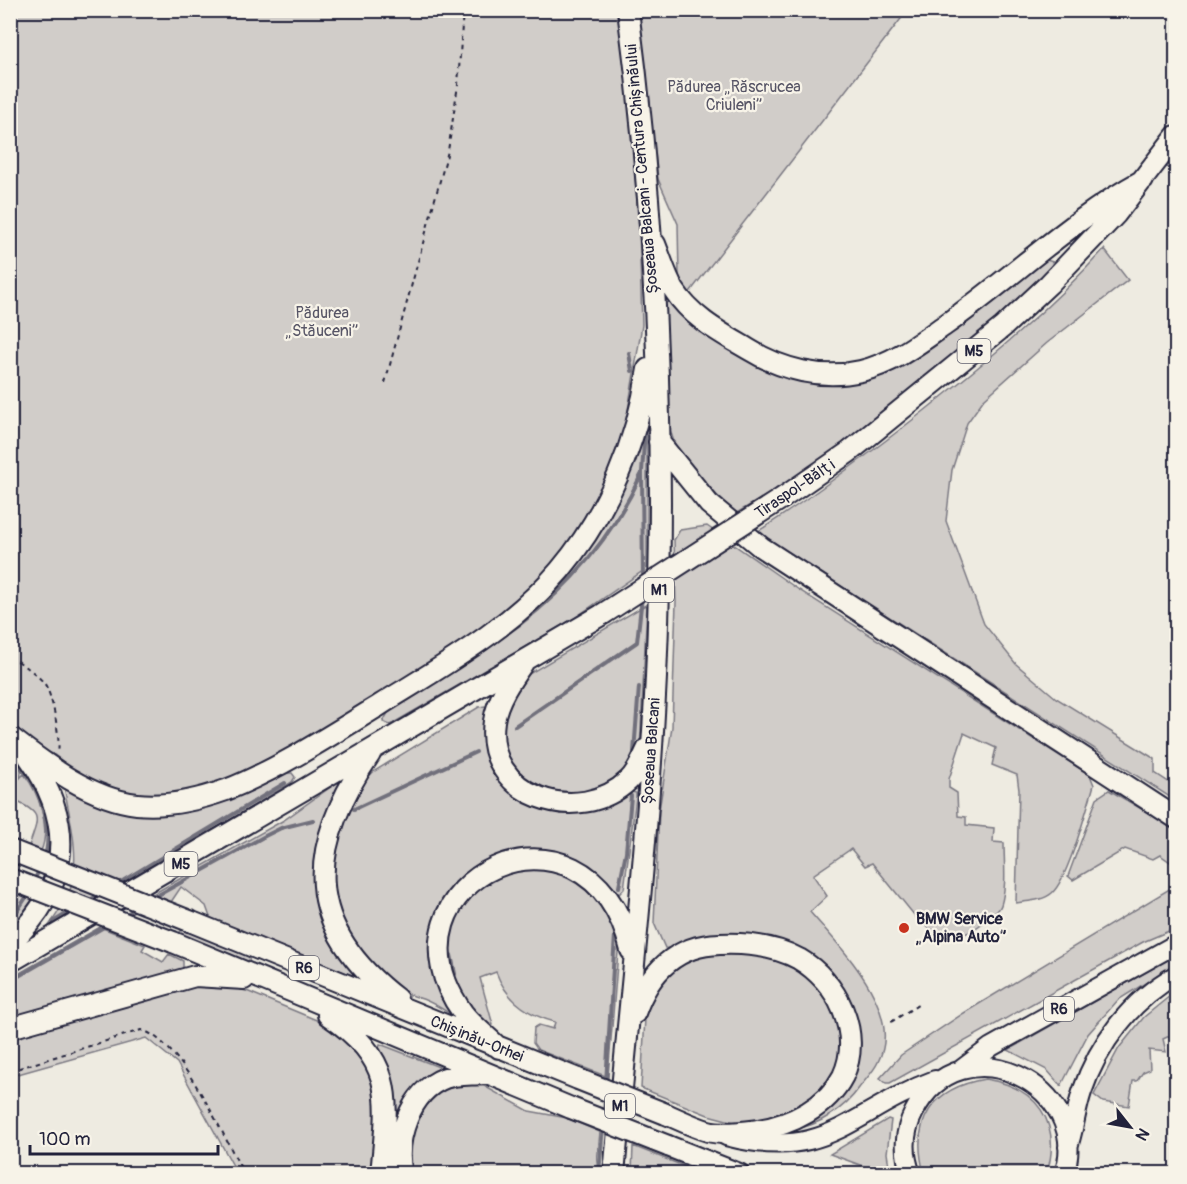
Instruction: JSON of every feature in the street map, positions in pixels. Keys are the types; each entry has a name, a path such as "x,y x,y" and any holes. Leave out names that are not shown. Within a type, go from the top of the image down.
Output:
{"highway":[{"name":"Șoseaua Balcani - Centura Chișinăului","path":"628,10 642,129 655,328"},
{"name":"Tiraspol-Bălți","path":"349,764 603,614 784,497 849,452 1003,327 1084,249 1143,180 1176,136"},
{"path":"649,230 674,290 711,328 780,366 802,372 840,374 882,364 904,354 970,307 1084,216 1143,180"},
{"path":"16,742 53,768 114,800 137,804 181,802 228,789 335,733 482,641 536,596 561,569 590,529 614,486 637,425 655,328"},
{"name":"Șoseaua Balcani","path":"614,1173 652,738 659,601 655,328"},
{"path":"658,442 709,504 761,547 1176,818"},
{"path":"526,659 501,700 494,728 497,756 503,769 520,787 532,795 570,804 606,796 634,774 652,738"},
{"path":"335,733 349,764"},
{"path":"15,952 55,883 60,848 56,806 45,782 16,742"},
{"path":"375,748 341,799 328,835 324,877 326,898 337,935 350,954 371,977 416,1014"},
{"name":"M5","path":"15,952 349,764"},
{"name":"Chișinău-Orhei","path":"10,850 710,1132"},
{"path":"500,1048 464,1014 450,990 442,957 442,930 453,903 483,872 510,861 540,859 560,863 580,873 598,886 614,905 625,930 634,961"},
{"name":"Chișinău-Orhei","path":"10,879 173,942 571,1108 739,1173"},
{"path":"626,1038 645,989 660,967 681,953 711,944 738,943 781,951 816,971 832,987 847,1022 849,1041 847,1063 833,1090 809,1112 781,1125 748,1131 710,1132"},
{"path":"10,1028 195,976 267,982"},
{"path":"295,994 353,1034 372,1055 386,1095 381,1173"},
{"path":"402,1173 400,1157 404,1128 424,1093 446,1078 488,1073"}],"main road":[{"name":"R6","path":"911,1173 905,1157 909,1125 927,1091 945,1076 962,1069 991,1047 1176,944"},
{"name":"R6","path":"1064,1173 1067,1148 1082,1093 1108,1038 1136,1005 1176,975"},
{"name":"R6","path":"962,1069 1000,1069 1025,1078 1036,1086 1059,1116 1067,1148"},
{"name":"Chișinău-Orhei","path":"710,1132 759,1143 807,1141 836,1132 923,1084 945,1076"}],"path":[{"path":"385,383 448,151 458,86 463,10"},
{"path":"10,656 35,673 46,685 59,747 53,768"},
{"path":"891,1022 921,1003"},
{"path":"10,1071 141,1030 151,1033 187,1071 244,1173"}],"green space":[{"name":"Pădurea „Stăuceni”","path":"11,11 618,11 628,90 639,224 642,325 624,434 603,492 550,573 485,632 318,733 230,778 199,790 135,799 88,781 53,754 42,750 11,723"},
{"name":"Pădurea „Răscrucea Criuleni”","path":"639,11 907,11 687,296 679,276 678,224 658,179"},
{"path":"1104,249 1128,280 1047,343 984,399 967,423 952,470 946,521 984,624 1016,664 1056,698 1155,759 1155,773 1176,787 1176,801 757,532 800,504 862,458 971,373 1040,313"},
{"path":"1046,260 1053,262 1049,270 962,350 806,472 735,514 679,456 670,430 659,283 734,350 862,380"},
{"path":"641,428 647,429 647,568 573,619 390,725 383,722 394,702 542,600"},
{"path":"707,526 799,590 1090,775 1094,785 1076,842 1058,885 1044,898 1016,903 1019,790 1017,775 992,765 996,748 964,733 949,779 949,788 957,793 958,816 966,817 966,825 994,828 993,842 1004,843 1005,882 1001,905 995,914 960,936 944,935 919,921 872,863 865,866 851,849 813,875 827,896 810,912 852,961 865,981 876,1001 883,1022 884,1042 874,1069 847,1102 823,1120 795,1129 792,1128 856,1046 808,957 665,948 654,923 659,811 672,727 676,602 674,540 680,530"},
{"path":"647,604 640,750 613,779 583,793 554,793 528,782 510,763 501,737 506,707 527,675"},
{"path":"485,706 522,796 628,791 636,793 636,797 624,889 619,894 589,871 535,852 517,852 486,860 472,868 450,891 441,905 430,936 429,948 435,977 454,1016 432,1003 396,988 360,953 345,929 338,910 333,868 335,847 349,806 373,772 479,707"},
{"path":"11,748 20,762 20,778 24,774 39,800 45,832 41,851 29,846 36,822 34,813 13,800 11,805 11,794 16,786 11,792"},
{"path":"292,773 295,777 292,782 43,934 65,902 75,865 75,852 64,787 125,807"},
{"path":"342,779 344,782 318,872 362,979 211,920 206,906 181,887 171,902 153,894 284,820"},
{"path":"1109,790 1176,829 1176,866 1160,855 1153,859 1125,849 1073,880 1068,876 1097,798"},
{"path":"516,869 549,869 577,880 597,899 619,939 608,1077 538,1050 533,1043 534,1028 539,1025 553,1029 555,1022 519,1005 500,982 496,972 480,978 493,1025 486,1026 458,992 450,951 453,920 476,885"},
{"path":"1176,885 1176,928 1143,942 890,1083 880,1078 901,1055 964,1013"},
{"path":"11,889 37,901 11,932"},
{"path":"100,927 145,945 142,950 163,962 169,954 183,961 183,971 11,1020 11,978"},
{"path":"184,928 250,957 248,963 178,934"},
{"path":"725,949 790,960 824,989 841,1030 841,1051 837,1071 813,1100 776,1120 742,1124 708,1115 641,1088 646,1001 667,967"},
{"path":"1176,955 1176,964 1118,1000 1088,1034 1061,1086 1047,1070 1008,1050"},
{"path":"222,984 249,992 326,1024 364,1054 379,1106 375,1173 237,1173 177,1063 146,1038 11,1076 11,1035 182,985"},
{"path":"1176,991 1176,1033 1163,1039 1166,1052 1149,1050 1150,1069 1143,1072 1137,1081 1133,1081 1129,1106 1103,1102 1094,1095 1119,1048 1144,1017"},
{"path":"380,1044 439,1067 395,1173 389,1173 387,1071 379,1048"},
{"path":"985,1079 1019,1090 1041,1110 1048,1123 1051,1138 1051,1155 1047,1173 924,1173 920,1154 920,1138 929,1110 951,1090"},
{"path":"467,1084 484,1086 529,1111 567,1118 600,1132 596,1173 410,1174 405,1151 419,1112 437,1091"},
{"path":"888,1119 891,1120 887,1153 890,1173 882,1173 830,1154"},
{"path":"633,1146 701,1173 632,1173"}],"waterway":[{"path":"629,353 632,371"},
{"path":"643,580 642,472 645,429"},
{"path":"496,641 541,607 581,568 614,524 641,475"},
{"path":"515,726 637,642 642,597"},
{"path":"634,752 639,687"},
{"path":"354,809 476,752"},
{"path":"10,756 32,780"},
{"path":"116,885 285,783"},
{"path":"36,786 47,831 44,858"},
{"path":"619,887 626,852 631,796"},
{"path":"151,899 281,828 313,820"},
{"path":"33,883 40,868"},
{"path":"10,922 29,893"},
{"path":"87,902 102,893"},
{"path":"123,916 137,908"},
{"path":"53,922 73,910"},
{"path":"10,981 109,924"},
{"path":"606,1083 615,935"},
{"path":"451,955 455,974"},
{"path":"604,1113 605,1096"},
{"path":"599,1174 603,1126"}],"place":[{"name":"BMW Service „Alpina Auto”","path":"904,928"}]}
